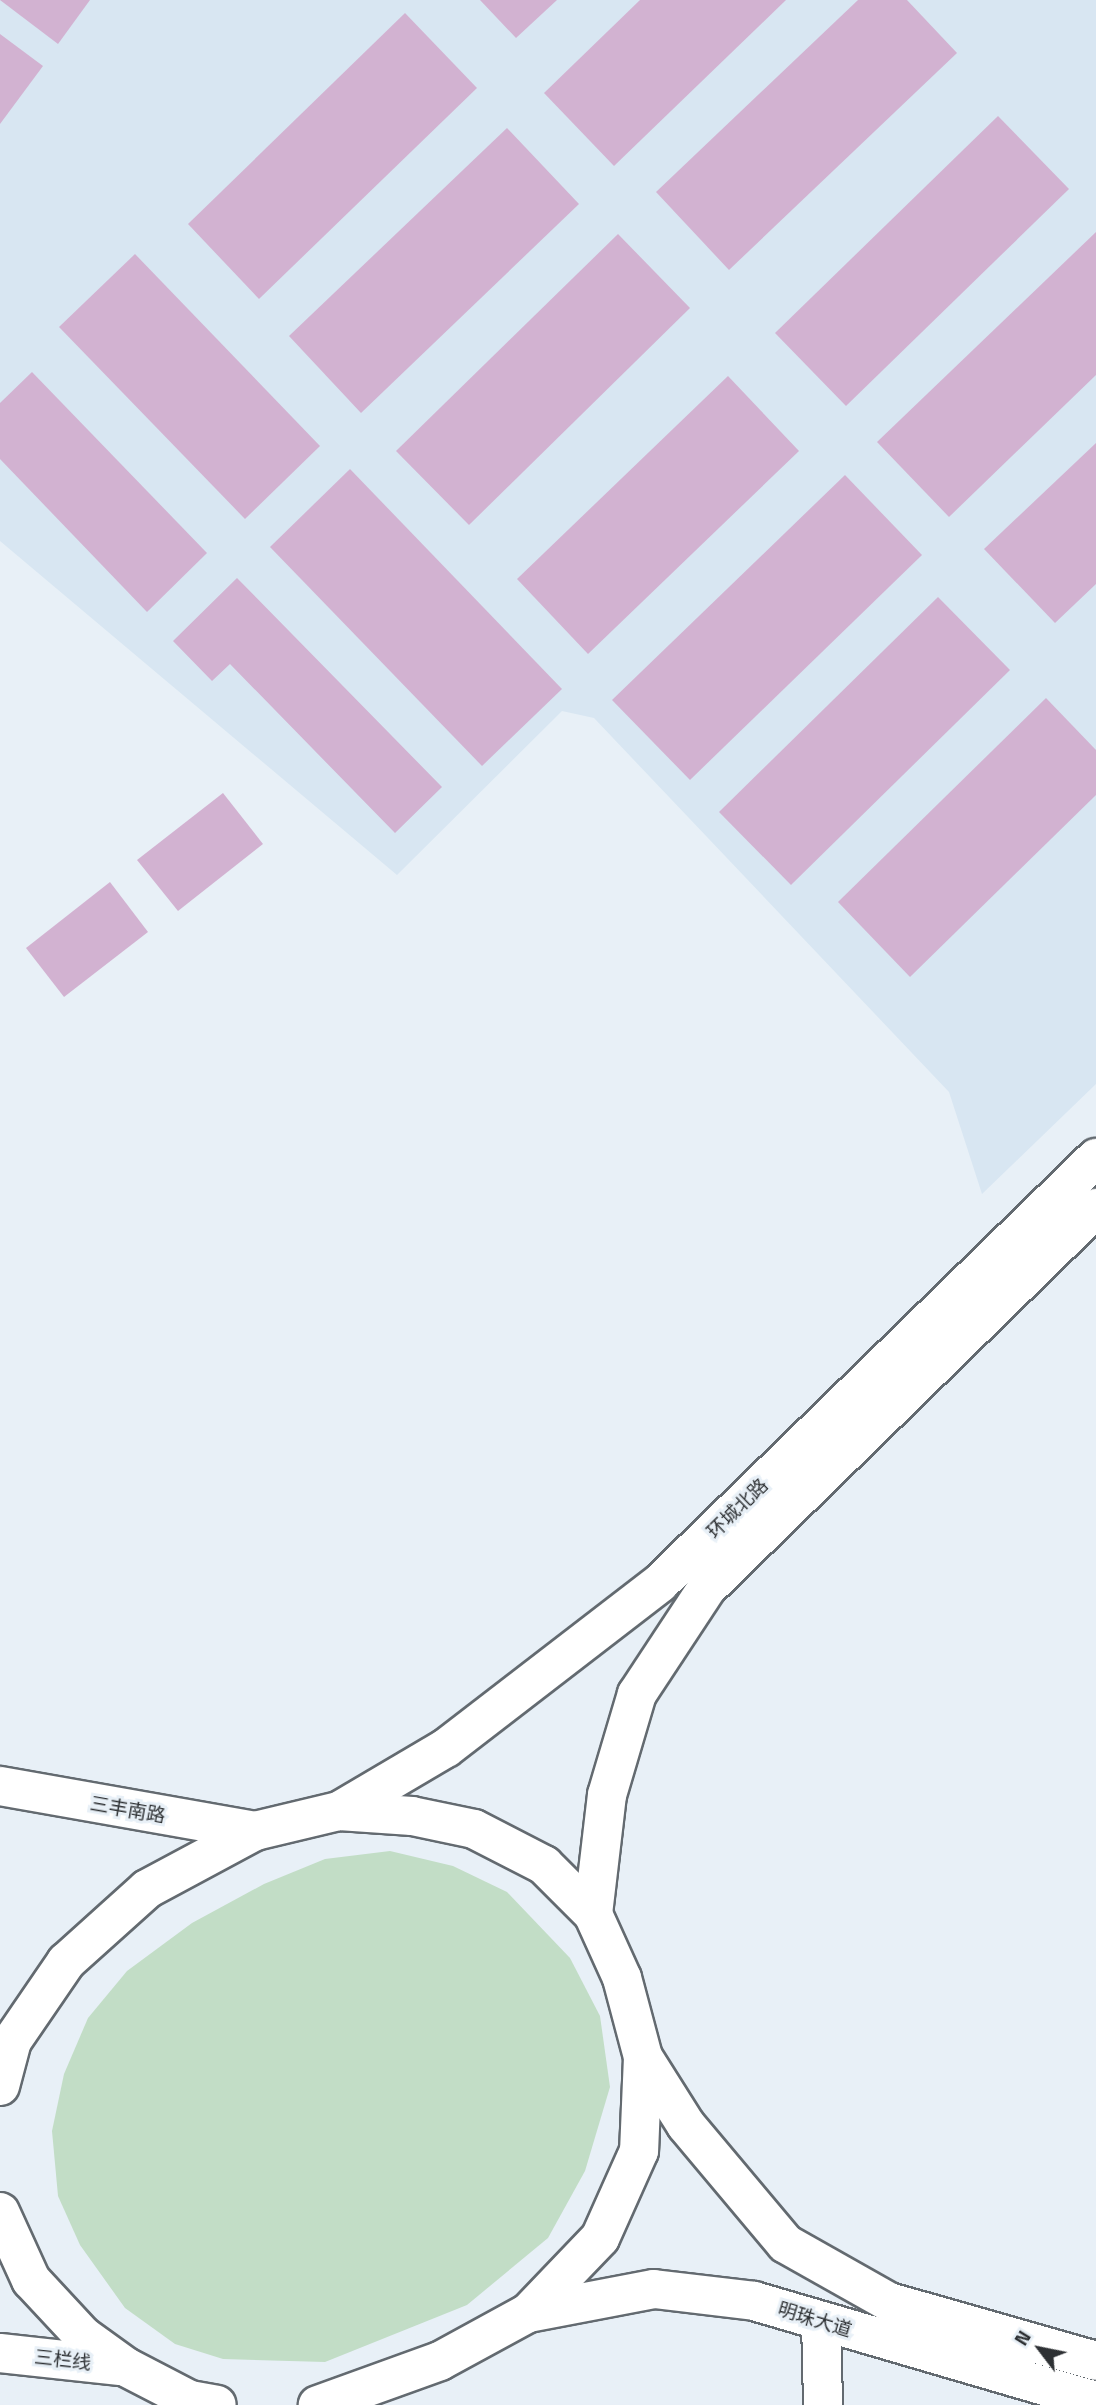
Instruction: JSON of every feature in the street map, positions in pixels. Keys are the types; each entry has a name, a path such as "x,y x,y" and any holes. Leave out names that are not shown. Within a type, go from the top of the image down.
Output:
{"main road":[{"name":"环城北路","path":"339,1811 446,1748 660,1583 1096,1158"},
{"name":"环城北路","path":"593,1914 607,1795 637,1694 707,1588 1096,1208"},
{"name":"三丰南路","path":"0,1786 255,1831"},
{"path":"0,2087 12,2040 66,1962 147,1889 255,1831 339,1811 412,1816 474,1829 544,1865 593,1914 622,1978 643,2057 639,2151 600,2238 528,2313 440,2361 318,2405"},
{"path":"643,2057 686,2125 786,2244 889,2302 1096,2361"},
{"path":"0,2212 31,2280 83,2336 126,2367 200,2403"},
{"name":"明珠大道","path":"528,2313 654,2289 754,2301 1096,2401"},
{"path":"821,2321 823,2405"},
{"name":"三栏线","path":"0,2353 126,2367"},
{"path":"409,2405 440,2361"}],"shaded area":[{"path":"0,0 1096,0 1096,1084 982,1194 949,1092 594,718 562,711 397,875 0,541"}],"green space":[{"path":"390,1851 453,1866 507,1892 570,1958 600,2016 610,2087 585,2171 548,2238 467,2305 325,2362 223,2359 175,2344 125,2308 80,2245 58,2196 52,2131 64,2074 88,2018 127,1971 192,1923 264,1884 325,1859"}],"building":[{"path":"0,0 90,0 58,44"},
{"path":"480,0 557,0 516,38"},
{"path":"640,0 786,0 614,166 544,93"},
{"path":"858,0 907,0 957,53 729,270 656,192"},
{"path":"405,13 477,88 259,299 188,224"},
{"path":"0,34 43,66 0,124"},
{"path":"998,116 1069,189 846,406 775,333"},
{"path":"507,128 579,204 361,413 289,336"},
{"path":"1096,232 1096,375 949,517 877,442"},
{"path":"618,234 690,308 469,525 396,451"},
{"path":"135,254 320,446 245,519 59,327"},
{"path":"32,372 207,553 147,612 0,459 0,403"},
{"path":"728,376 799,451 588,654 517,579"},
{"path":"1096,443 1096,584 1055,623 984,549"},
{"path":"350,469 562,689 482,766 270,547"},
{"path":"845,475 922,555 690,780 612,700"},
{"path":"237,578 442,787 395,833 230,664 212,681 173,641"},
{"path":"938,597 1010,670 791,885 719,812"},
{"path":"1046,698 1096,750 1096,795 910,977 838,902"},
{"path":"223,793 263,844 178,911 137,860"},
{"path":"110,882 148,932 64,997 26,948"}]}
